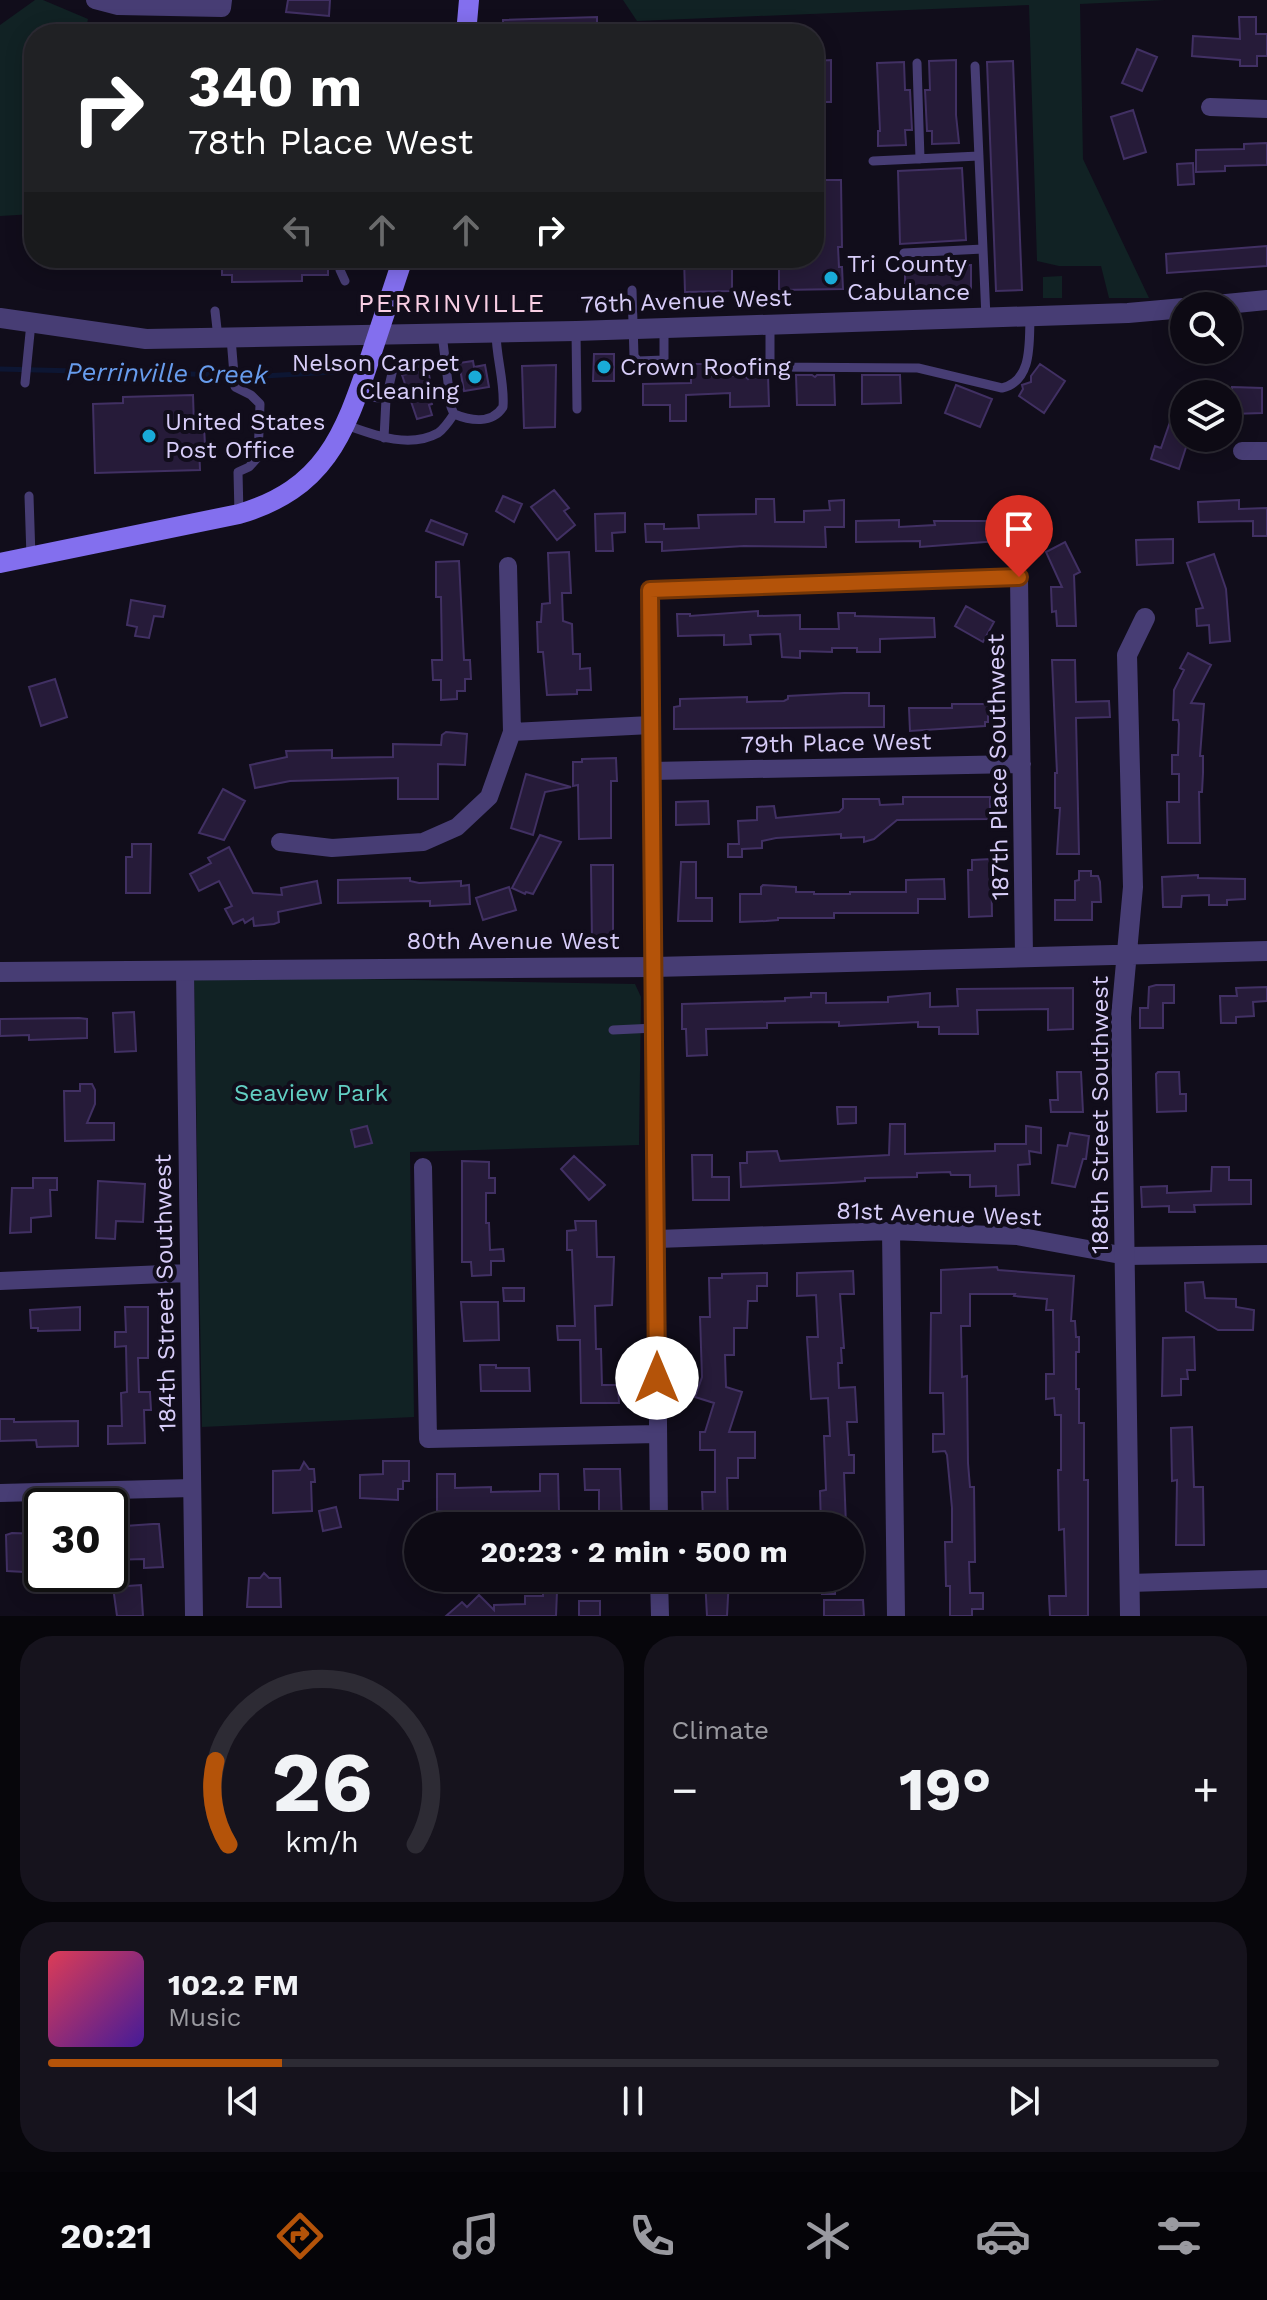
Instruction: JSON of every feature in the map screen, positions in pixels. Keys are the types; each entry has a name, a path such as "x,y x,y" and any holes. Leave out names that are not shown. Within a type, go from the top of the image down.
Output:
{"main road":[{"path":"467,24 469,0"},
{"path":"0,563 239,514 272,502 304,482 323,462 346,425 400,268"}],"street":[{"path":"95,0 118,6 222,4"},
{"path":"1210,107 1267,109"},
{"path":"1242,302 1267,300"},
{"name":"76th Avenue West","path":"0,318 146,339 576,331 1170,309"},
{"path":"1242,451 1267,451"},
{"path":"280,842 332,848 423,842 457,827 489,797 512,732 508,566"},
{"name":"187th Place Southwest","path":"651,725 650,590 1019,577 1024,956"},
{"name":"188th Street Southwest","path":"1130,1616 1121,1017 1133,887 1127,655 1145,618"},
{"path":"512,732 651,725 659,1512"},
{"name":"79th Place West","path":"651,771 1022,764"},
{"name":"80th Avenue West","path":"0,972 654,967 1267,951"},
{"name":"184th Street Southwest","path":"185,970 194,1616"},
{"path":"423,1167 428,1439 657,1434"},
{"path":"891,1231 896,1616"},
{"name":"81st Avenue West","path":"657,1239 891,1231 1017,1236 1126,1256 1267,1254"},
{"path":"0,1281 188,1273"},
{"path":"0,1493 192,1488"},
{"path":"1129,1583 1267,1579"},
{"path":"659,1592 660,1616"}],"lane":[{"path":"917,63 920,159"},
{"path":"975,66 986,318"},
{"path":"873,161 979,156"},
{"path":"904,253 983,249"},
{"path":"340,268 345,281"},
{"path":"632,290 634,356 638,361 664,360 664,327"},
{"path":"215,311 235,387 260,404 258,457 249,467 238,472 239,514"},
{"path":"770,324 770,367 918,368 1002,388 1014,384 1025,370 1030,316"},
{"path":"25,383 31,323"},
{"path":"576,331 577,409"},
{"path":"442,334 451,407 454,414 470,420 485,419 499,413 503,407 504,390 496,358 496,332"},
{"path":"384,438 386,399 393,369 409,364 446,362"},
{"path":"358,395 386,399"},
{"path":"346,425 384,438 419,439 440,432 454,414"},
{"path":"29,496 31,557"},
{"path":"613,1030 655,1028"}],"green space":[{"path":"35,0 43,0 88,19 87,24 24,24 24,215 0,216 0,25"},
{"path":"623,0 1165,0 1080,4 1083,159 1149,298 1109,298 1101,266 1059,266 1037,261 1029,5 637,21"},
{"path":"1062,276 1062,298 1043,298 1043,277"},
{"name":"Seaview Park","path":"194,976 635,984 641,997 639,1145 410,1152 414,1417 202,1427"}],"building":[{"path":"288,0 330,0 329,16 286,12"},
{"path":"597,17 597,24 503,24 503,20"},
{"path":"1239,17 1256,17 1256,34 1267,34 1267,56 1257,56 1257,66 1240,66 1240,60 1192,56 1193,36 1240,39"},
{"path":"1137,49 1157,57 1142,91 1122,83"},
{"path":"824,60 831,60 831,102 824,102"},
{"path":"956,60 959,143 932,144 932,131 927,131 925,90 930,90 929,61"},
{"path":"1013,61 1022,290 996,291 987,62"},
{"path":"904,62 905,90 910,90 912,130 905,130 906,145 878,146 877,63"},
{"path":"1133,110 1146,152 1124,159 1111,117"},
{"path":"1267,143 1267,165 1225,166 1225,171 1196,172 1196,150 1244,149 1244,144"},
{"path":"1193,163 1194,184 1178,185 1177,164"},
{"path":"962,168 966,240 900,244 898,171"},
{"path":"824,180 841,180 842,247 838,247 843,289 779,290 779,268 824,268"},
{"path":"1267,246 1267,266 1167,273 1166,254"},
{"path":"971,265 971,292 905,293 905,266"},
{"path":"222,268 328,268 328,275 302,275 302,281 232,282 232,275 222,275"},
{"path":"684,268 732,268 732,291 685,292"},
{"name":"Crown Roofing","path":"594,354 614,354 614,381 593,381"},
{"name":"Nelson Carpet Cleaning","path":"473,361 474,367 485,365 489,387 464,391 459,363"},
{"path":"691,364 708,364 709,376 738,376 742,373 748,379 753,374 768,375 769,406 730,407 730,393 686,395 686,421 670,421 670,405 643,405 643,384 691,383"},
{"path":"1040,364 1065,381 1044,413 1019,396 1022,385 1031,382 1031,376"},
{"path":"556,365 555,427 524,428 522,366"},
{"path":"428,370 430,380 426,381 432,415 417,419 402,375"},
{"path":"796,375 834,375 835,405 797,405"},
{"path":"862,375 900,375 901,403 862,404"},
{"path":"956,385 992,399 980,427 945,413"},
{"path":"1242,387 1262,388 1262,413 1242,414"},
{"name":"United States Post Office","path":"193,395 194,426 204,426 205,445 199,446 200,470 95,473 93,404 123,403 123,397"},
{"path":"1170,422 1170,452 1184,452 1179,469 1151,459 1155,446 1161,448"},
{"path":"554,490 569,508 564,511 575,525 557,540 531,507"},
{"path":"503,496 522,504 514,522 496,511"},
{"path":"756,499 774,499 775,522 804,522 804,511 830,510 829,501 844,500 844,527 825,527 826,547 744,546 662,551 662,542 646,542 645,524 664,524 664,529 699,528 698,515 756,514"},
{"path":"1239,500 1239,509 1267,508 1267,536 1253,536 1253,521 1199,522 1198,502"},
{"path":"1019,512 1050,521 1046,537 1014,529"},
{"path":"625,513 625,532 612,533 613,551 596,551 595,514"},
{"path":"431,520 467,534 463,545 426,531"},
{"path":"899,520 899,527 935,525 934,521 998,521 998,541 920,547 920,541 856,542 856,521"},
{"path":"1173,539 1173,563 1137,565 1136,540"},
{"path":"1065,542 1080,572 1074,575 1076,626 1057,626 1056,611 1052,612 1051,587 1062,587 1046,552"},
{"path":"569,552 571,593 562,593 563,621 572,624 573,654 580,654 580,669 590,668 591,690 547,695 543,652 538,652 537,622 541,622 542,604 550,603 548,553"},
{"path":"1214,554 1226,589 1230,641 1210,643 1209,625 1197,626 1196,609 1203,608 1187,563"},
{"path":"459,561 464,660 470,660 471,679 465,679 465,691 457,691 457,699 441,700 441,680 433,680 432,660 442,660 441,597 436,597 436,562"},
{"path":"131,600 165,606 163,617 154,616 149,638 135,636 137,627 127,625"},
{"path":"966,606 994,622 983,642 955,626"},
{"path":"758,611 758,616 800,615 800,629 839,629 838,613 934,618 935,637 880,639 880,652 857,652 857,648 832,648 832,652 800,651 800,658 782,657 780,634 750,635 751,644 724,645 724,635 678,636 677,614 690,616"},
{"path":"1188,653 1211,665 1191,703 1204,704 1200,756 1203,756 1203,773 1202,792 1199,792 1200,843 1168,843 1167,802 1179,802 1179,774 1172,774 1172,755 1178,755 1179,724 1178,720 1173,720 1174,690"},
{"path":"1052,660 1075,660 1076,702 1109,701 1110,717 1076,718 1079,854 1057,854 1060,808 1055,808 1057,773"},
{"path":"55,679 67,717 41,726 29,687"},
{"path":"869,693 869,706 884,706 884,727 674,729 674,707 680,706 680,699 747,697 747,702 784,701 788,696"},
{"path":"952,704 988,706 988,722 985,726 910,731 909,708 952,708"},
{"path":"446,732 467,734 465,765 438,764 438,799 398,799 398,778 290,781 255,788 250,765 287,757 286,751 332,750 332,758 393,757 393,744 441,745 442,735"},
{"path":"616,758 617,781 611,781 611,838 579,839 578,785 573,786 573,762"},
{"path":"526,774 571,787 545,792 533,835 511,828"},
{"path":"223,789 245,801 224,840 199,833"},
{"path":"903,797 990,797 990,819 897,820 874,839 864,842 864,837 841,838 841,834 776,838 762,841 762,848 742,849 742,857 728,857 728,844 739,844 738,821 757,820 757,807 774,806 776,818 839,812 843,808 843,799 879,799 880,805 903,804"},
{"path":"708,801 709,824 676,825 676,802"},
{"path":"540,835 561,842 533,894 525,894 512,888"},
{"path":"132,844 151,844 150,893 126,893 126,857 132,857"},
{"path":"229,847 253,893 282,895 281,888 317,881 321,903 278,912 279,922 274,924 254,926 253,918 245,923 243,919 233,924 225,909 232,906 219,881 199,891 190,874 211,863 208,858"},
{"path":"991,859 992,916 969,917 968,870 972,870 972,860"},
{"path":"681,862 696,862 696,898 712,898 712,921 678,921"},
{"path":"591,865 613,865 613,940 592,940"},
{"path":"1079,871 1091,871 1091,876 1098,876 1101,902 1092,902 1092,920 1055,920 1055,900 1075,900 1075,881 1079,880"},
{"path":"1198,875 1198,878 1245,879 1245,899 1227,900 1227,905 1209,905 1209,895 1182,896 1181,907 1163,907 1162,877"},
{"path":"410,878 410,881 419,883 461,881 461,886 469,885 470,904 430,906 430,901 338,903 338,880"},
{"path":"944,879 945,899 918,899 918,913 834,913 834,918 740,922 740,894 761,894 763,885 796,887 796,892 814,894 850,894 906,892 906,880"},
{"path":"509,887 516,910 483,920 476,898"},
{"path":"1174,985 1174,1003 1163,1003 1163,1028 1140,1028 1140,1008 1148,1008 1149,987"},
{"path":"1267,987 1267,1001 1253,1002 1254,1016 1236,1017 1236,1023 1221,1023 1220,996 1237,996 1236,988"},
{"path":"1073,988 1073,1029 1048,1030 1048,1009 977,1010 978,1034 939,1034 939,1027 918,1027 918,1022 839,1026 839,1022 767,1023 767,1028 706,1029 707,1055 687,1056 686,1029 682,1029 682,1004 785,1001 785,998 811,997 811,993 826,993 826,1003 888,1002 888,997 930,993 930,1007 958,1006 957,989"},
{"path":"134,1012 136,1051 115,1052 113,1013"},
{"path":"0,1019 87,1019 87,1038 29,1040 29,1035 0,1036"},
{"path":"1057,1072 1081,1072 1083,1112 1051,1112 1050,1100 1058,1100"},
{"path":"1158,1072 1179,1072 1180,1094 1186,1094 1186,1111 1157,1112"},
{"path":"80,1084 92,1084 95,1090 95,1104 87,1123 114,1123 114,1140 65,1141 64,1091 80,1091"},
{"path":"837,1107 856,1107 856,1123 838,1124"},
{"path":"890,1124 905,1124 905,1154 995,1151 995,1144 1026,1144 1026,1126 1041,1128 1041,1153 1029,1151 1030,1164 1018,1165 1019,1195 996,1196 996,1186 970,1187 970,1175 951,1175 950,1172 917,1173 917,1177 865,1178 865,1181 741,1187 740,1163 747,1163 747,1152 777,1151 780,1161 889,1155"},
{"path":"367,1126 372,1143 355,1147 351,1130"},
{"path":"1070,1133 1089,1136 1086,1159 1083,1159 1075,1187 1052,1183 1058,1145 1067,1146"},
{"path":"692,1155 712,1155 712,1177 729,1177 729,1200 693,1200"},
{"path":"574,1156 605,1185 589,1200 561,1169"},
{"path":"462,1161 489,1162 489,1178 495,1178 495,1193 486,1193 486,1223 489,1223 490,1250 503,1249 504,1261 491,1261 491,1275 472,1276 471,1262 462,1262"},
{"path":"1212,1167 1229,1167 1229,1180 1251,1180 1251,1204 1194,1205 1195,1212 1169,1212 1169,1206 1142,1207 1141,1187 1167,1186 1167,1193 1211,1191"},
{"path":"33,1178 57,1178 57,1190 50,1190 51,1216 31,1218 31,1232 10,1233 12,1188 33,1188"},
{"path":"98,1181 145,1184 143,1222 116,1221 115,1239 96,1238"},
{"path":"575,1221 596,1221 597,1257 614,1257 612,1305 595,1306 596,1349 601,1349 602,1385 618,1385 619,1403 581,1403 580,1340 558,1340 557,1326 575,1326 572,1250 567,1250 567,1231 576,1230"},
{"path":"997,1267 998,1270 1074,1276 1071,1321 1075,1321 1076,1337 1079,1337 1076,1389 1079,1389 1079,1423 1084,1423 1084,1480 1088,1480 1088,1616 1050,1616 1049,1596 1066,1596 1064,1529 1059,1530 1061,1415 1055,1415 1054,1398 1046,1399 1046,1374 1054,1374 1053,1310 1046,1310 1047,1299 1015,1294 970,1294 970,1326 961,1326 962,1377 967,1376 968,1463 970,1487 974,1487 975,1562 969,1562 970,1593 983,1593 983,1609 972,1609 972,1616 950,1616 945,1542 952,1542 952,1508 947,1455 945,1451 933,1452 933,1434 944,1434 943,1393 930,1393 931,1313 941,1313 941,1270"},
{"path":"853,1271 854,1294 840,1294 844,1348 841,1348 842,1363 838,1363 839,1388 855,1387 857,1422 847,1422 849,1455 854,1455 854,1473 844,1473 845,1512 821,1512 820,1491 826,1490 824,1436 830,1436 828,1398 811,1399 807,1337 818,1337 816,1295 797,1296 797,1273"},
{"path":"767,1273 767,1286 757,1286 757,1301 748,1301 747,1328 734,1328 734,1355 725,1355 726,1387 742,1392 729,1432 755,1432 755,1458 738,1458 738,1478 727,1478 728,1512 703,1512 702,1492 715,1492 715,1450 700,1450 700,1432 705,1432 714,1403 695,1397 702,1377 700,1317 710,1317 709,1278 722,1278 722,1274"},
{"path":"1203,1282 1205,1298 1236,1299 1236,1307 1254,1310 1253,1330 1218,1330 1186,1311 1185,1283"},
{"path":"503,1288 524,1288 524,1301 504,1301"},
{"path":"461,1302 498,1302 499,1340 464,1341"},
{"path":"80,1307 80,1330 38,1331 38,1328 31,1328 30,1310"},
{"path":"125,1307 148,1307 148,1358 138,1358 139,1392 150,1392 151,1410 144,1410 145,1443 108,1444 108,1426 122,1426 121,1393 127,1392 126,1346 115,1347 115,1332 126,1332"},
{"path":"1194,1337 1195,1370 1187,1370 1188,1379 1181,1379 1181,1395 1162,1396 1163,1338"},
{"path":"480,1365 529,1368 530,1391 481,1391"},
{"path":"0,1419 14,1419 14,1422 78,1421 78,1446 37,1447 36,1440 0,1441"},
{"path":"1192,1427 1194,1487 1203,1487 1204,1545 1176,1545 1177,1480 1172,1481 1171,1428"},
{"path":"383,1461 409,1461 409,1481 403,1481 403,1489 398,1489 398,1500 360,1498 360,1475 383,1474"},
{"path":"304,1462 309,1469 314,1469 312,1511 273,1513 273,1471 300,1470"},
{"path":"584,1469 620,1469 622,1512 599,1512 599,1490 585,1490"},
{"path":"437,1474 455,1474 455,1488 491,1487 491,1492 540,1491 540,1474 558,1474 559,1512 437,1511"},
{"path":"336,1507 341,1527 323,1531 319,1511"},
{"path":"159,1524 163,1567 144,1568 144,1559 128,1559 128,1526"},
{"path":"24,1533 24,1572 7,1571 6,1535"},
{"path":"264,1573 269,1578 280,1578 281,1607 247,1607 249,1578 260,1578"},
{"path":"141,1585 143,1616 117,1616 114,1592 128,1592 128,1586"},
{"path":"543,1592 557,1592 556,1616 446,1616 462,1602 467,1607 479,1595 494,1610 494,1605 525,1604 525,1596 543,1596"},
{"path":"706,1592 728,1592 727,1616 707,1616"},
{"path":"824,1600 863,1600 864,1616 824,1616"},
{"path":"579,1601 600,1601 600,1616 579,1616"}],"waterway":[{"name":"Perrinville Creek","path":"0,369 264,376 334,372"}],"place":[{"name":"Tri County Cabulance","path":"831,278"},
{"name":"Crown Roofing","path":"604,367"},
{"name":"Nelson Carpet Cleaning","path":"475,377"},
{"name":"United States Post Office","path":"149,436"}],"district":[{"name":"PERRINVILLE","path":"452,303"}],"route":[{"path":"657,1378 650,590 1019,577"}]}
